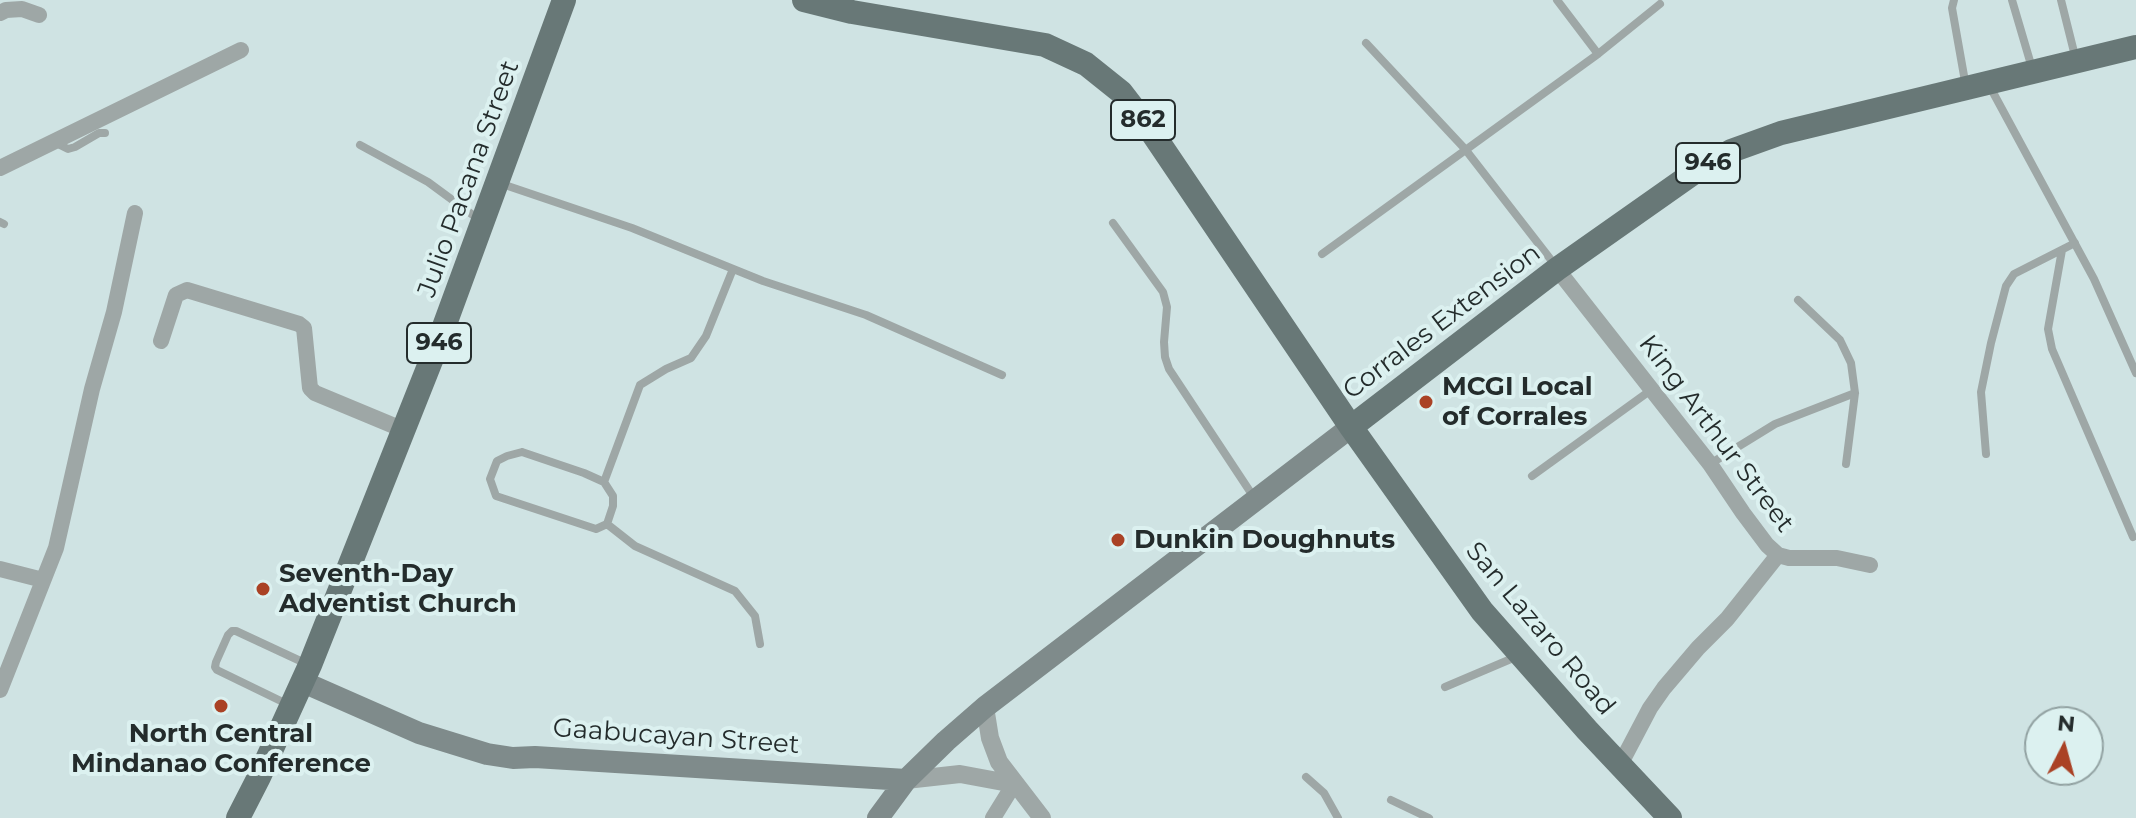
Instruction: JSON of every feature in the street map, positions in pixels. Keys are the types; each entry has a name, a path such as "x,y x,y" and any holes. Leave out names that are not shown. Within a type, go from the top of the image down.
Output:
{"main road":[{"name":"Julio Pacana Street","path":"238,818 306,674 404,430 564,0"},
{"name":"862","path":"804,0 852,12 1045,45 1075,58 1104,77 1121,92 1151,131 1351,427"},
{"name":"Corrales Extension","path":"878,818 906,780 985,707 1557,269 1692,174 1731,151 1781,133 2136,47"},
{"name":"San Lazaro Road","path":"1351,427 1482,611 1670,818"},
{"name":"Gaabucayan Street","path":"306,674 419,733 487,754 906,780"}],"street":[{"path":"0,13 22,9 39,15"},
{"path":"0,168 241,50"},
{"path":"0,690 56,548 135,213"},
{"name":"King Arthur Street","path":"1557,269 1653,389 1767,545 1778,555 1837,558 1870,565"},
{"path":"161,341 176,295 187,290 299,324 304,328 310,388 315,393 404,430"},
{"path":"1620,765 1664,688 1727,619 1778,555"},
{"path":"0,569 43,580"},
{"path":"985,707 994,752 1014,784 1042,818"},
{"name":"Gaabucayan Street","path":"906,780 960,774 1014,784"},
{"path":"993,818 1014,784"}],"lane":[{"path":"1557,0 1598,54"},
{"path":"1954,0 1952,8 1977,85 2075,243 2136,373"},
{"path":"2012,0 2033,71"},
{"path":"2061,0 2077,61"},
{"path":"1322,254 1598,54 1660,4"},
{"path":"1366,43 1465,149 1557,269"},
{"path":"53,142 68,149 94,135 105,133"},
{"path":"360,145 428,182 483,222"},
{"path":"497,183 632,228 763,281 866,315 1002,375"},
{"path":"1113,223 1163,292 1167,307 1165,357 1169,369 1255,500"},
{"path":"1986,454 1981,392 2006,286 2014,274 2075,243"},
{"path":"2062,250 2048,329 2052,349 2133,537"},
{"path":"604,482 640,385 691,358 706,336 733,269"},
{"path":"1798,300 1840,340 1851,363 1855,393 1846,464"},
{"path":"1532,476 1653,389"},
{"path":"1710,464 1775,424 1855,393"},
{"path":"522,452 604,482 613,496 613,506 607,524 596,529 496,496 490,479 497,461 522,452"},
{"path":"607,524 635,546 735,591 755,616 760,644"},
{"path":"292,706 217,670 216,662 228,635 236,631 306,674"},
{"path":"1445,687 1520,656"},
{"path":"1306,777 1324,793 1338,818"},
{"path":"1391,800 1429,818"}],"place":[{"name":"MCGI Local of Corrales","path":"1426,402"},
{"name":"Dunkin Doughnuts","path":"1118,540"},
{"name":"Seventh-Day Adventist Church","path":"263,589"},
{"name":"North Central Mindanao Conference","path":"221,706"}]}
